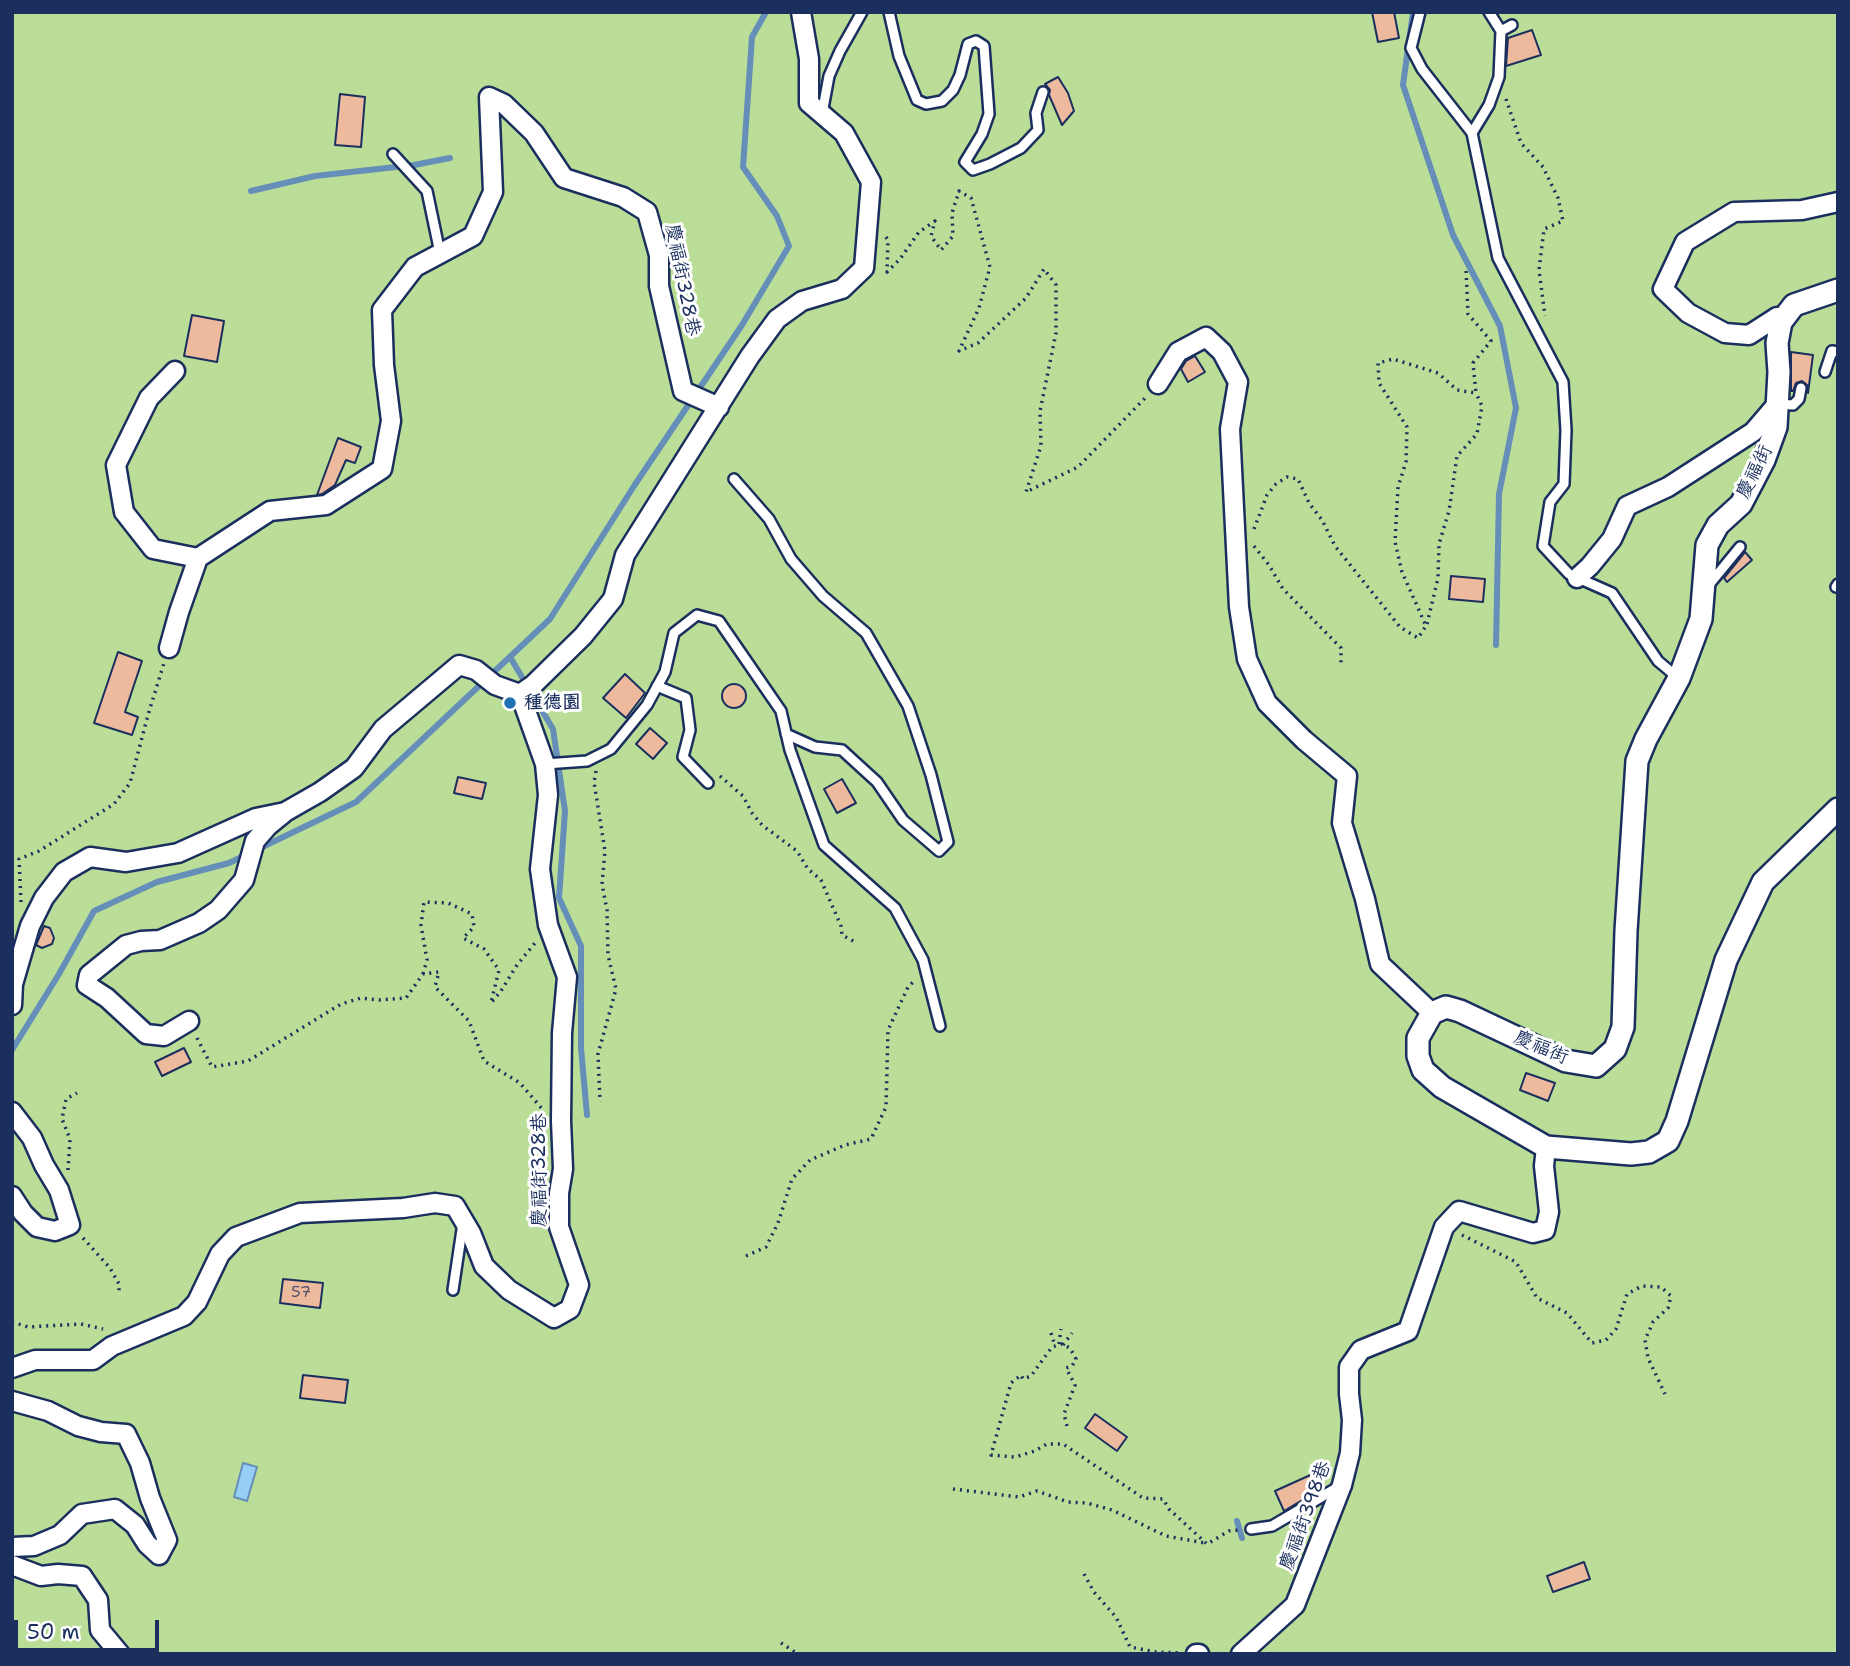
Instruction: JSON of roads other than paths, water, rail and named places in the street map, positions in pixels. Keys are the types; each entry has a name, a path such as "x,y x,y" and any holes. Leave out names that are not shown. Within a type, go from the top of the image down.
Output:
{"street":[{"path":"189,1021 164,1036 146,1034 107,998 87,985 89,975 126,946 141,941 160,940 200,923 218,910 244,880 255,841 268,826 285,812 354,768 383,729 460,665 476,670 495,685 526,690 583,636 613,599 625,555 712,404 777,319 802,302 842,289 864,268 871,183 844,132 809,103 809,59 801,12"},
{"name":"慶福街328巷","path":"198,558 270,511 326,505 382,468 391,421 384,365 382,310 415,267 473,236 493,192 489,97 505,104 534,133 564,178 623,197 647,212 659,255 659,286 683,391 712,404"},
{"path":"1838,202 1802,210 1734,212 1685,242 1663,289 1688,313 1725,333 1749,335 1777,317 1785,317 1794,305 1838,290"},
{"name":"慶福街","path":"1432,1013 1446,1007 1460,1011 1566,1061 1596,1066 1615,1049 1623,1027 1637,761 1679,678 1701,619 1707,545 1718,525 1741,504 1764,460 1776,427 1779,372 1777,343 1781,322 1785,317"},
{"path":"1158,384 1178,352 1206,338 1222,352 1238,383 1230,429 1239,607 1247,659 1266,703 1304,740 1348,776 1342,823 1365,899 1380,964 1432,1013 1418,1038 1418,1056 1423,1070 1442,1087 1546,1147 1631,1154 1650,1152 1668,1141 1677,1121 1726,960 1763,882 1838,809"},
{"path":"169,648 198,558 153,549 124,512 116,465 149,398 175,371"},
{"path":"1577,578 1612,539 1627,506 1668,487 1753,432 1777,404"},
{"name":"慶福街328巷","path":"464,1220 484,1266 509,1290 554,1318 570,1309 579,1285 559,1227 559,1193 564,1168 562,1033 567,977 548,926 540,869 548,795 546,764 526,690"},
{"path":"12,1006 13,984 30,926 44,898 64,872 90,857 125,862 178,853 256,818 285,812"},
{"path":"12,1112 32,1138 44,1166 59,1190 70,1225 55,1231 37,1227 23,1213 12,1196"},
{"name":"慶福街398巷","path":"1241,1654 1296,1605 1342,1485 1350,1453 1352,1420 1349,1367 1361,1350 1408,1331 1444,1227 1460,1211 1533,1233 1545,1230 1549,1212 1544,1166 1546,1147"},
{"path":"12,1368 35,1360 93,1360 112,1346 184,1316 197,1302 220,1254 236,1237 300,1213 403,1209 435,1203 455,1206 464,1220"},
{"path":"12,1401 48,1411 78,1426 102,1433 126,1434 140,1463 150,1498 167,1540 159,1555 147,1544 135,1525 115,1509 82,1514 60,1535 34,1546 12,1547"},
{"path":"12,1565 41,1576 58,1573 82,1576 98,1600 100,1630 120,1654"}],"lane":[{"path":"822,114 829,76 839,51 862,12"},
{"path":"890,12 899,56 917,100 926,104 942,100 953,90 968,44 976,41 984,46 989,114 982,134 965,162 973,170 1021,148 1038,130 1036,113 1043,92"},
{"path":"1420,12 1411,48 1422,69 1472,133 1497,258 1563,382 1566,430 1564,484 1550,502 1543,546 1569,574 1612,593 1658,661 1679,678"},
{"path":"1472,133 1489,105 1499,77 1501,31 1489,12"},
{"path":"1501,31 1512,25"},
{"path":"393,154 426,191 440,253"},
{"path":"1825,372 1832,351 1838,352"},
{"path":"1777,404 1793,405 1799,399 1801,388"},
{"path":"734,479 769,519 791,558 815,587 866,634 908,706 931,775 948,842 939,851 903,820 877,782 842,750 816,747 786,734"},
{"path":"1703,593 1740,547"},
{"path":"546,764 587,761 611,749 632,725 665,672 674,633 697,615 719,621 781,711 790,750 824,845 895,908 923,960 940,1026"},
{"path":"657,686 686,698 690,730 683,757 708,783"},
{"path":"453,1290 464,1220"},
{"path":"1251,1529 1272,1526 1342,1485"}],"water":[{"path":"243,1463 257,1467 247,1501 234,1497"}],"waterway":[{"path":"12,1050 94,911 157,882 229,863 356,802 550,619 634,486 742,325 789,246 777,216 743,167 752,37 766,12"},
{"path":"1413,12 1403,85 1453,235 1500,326 1516,408 1499,494 1496,645"},
{"path":"251,191 315,176 414,165 450,158"},
{"path":"510,657 553,729 565,811 559,898 581,946 581,1048 587,1115"},
{"path":"1237,1521 1242,1538"}],"place":[{"name":"種德園","path":"510,703"}]}
